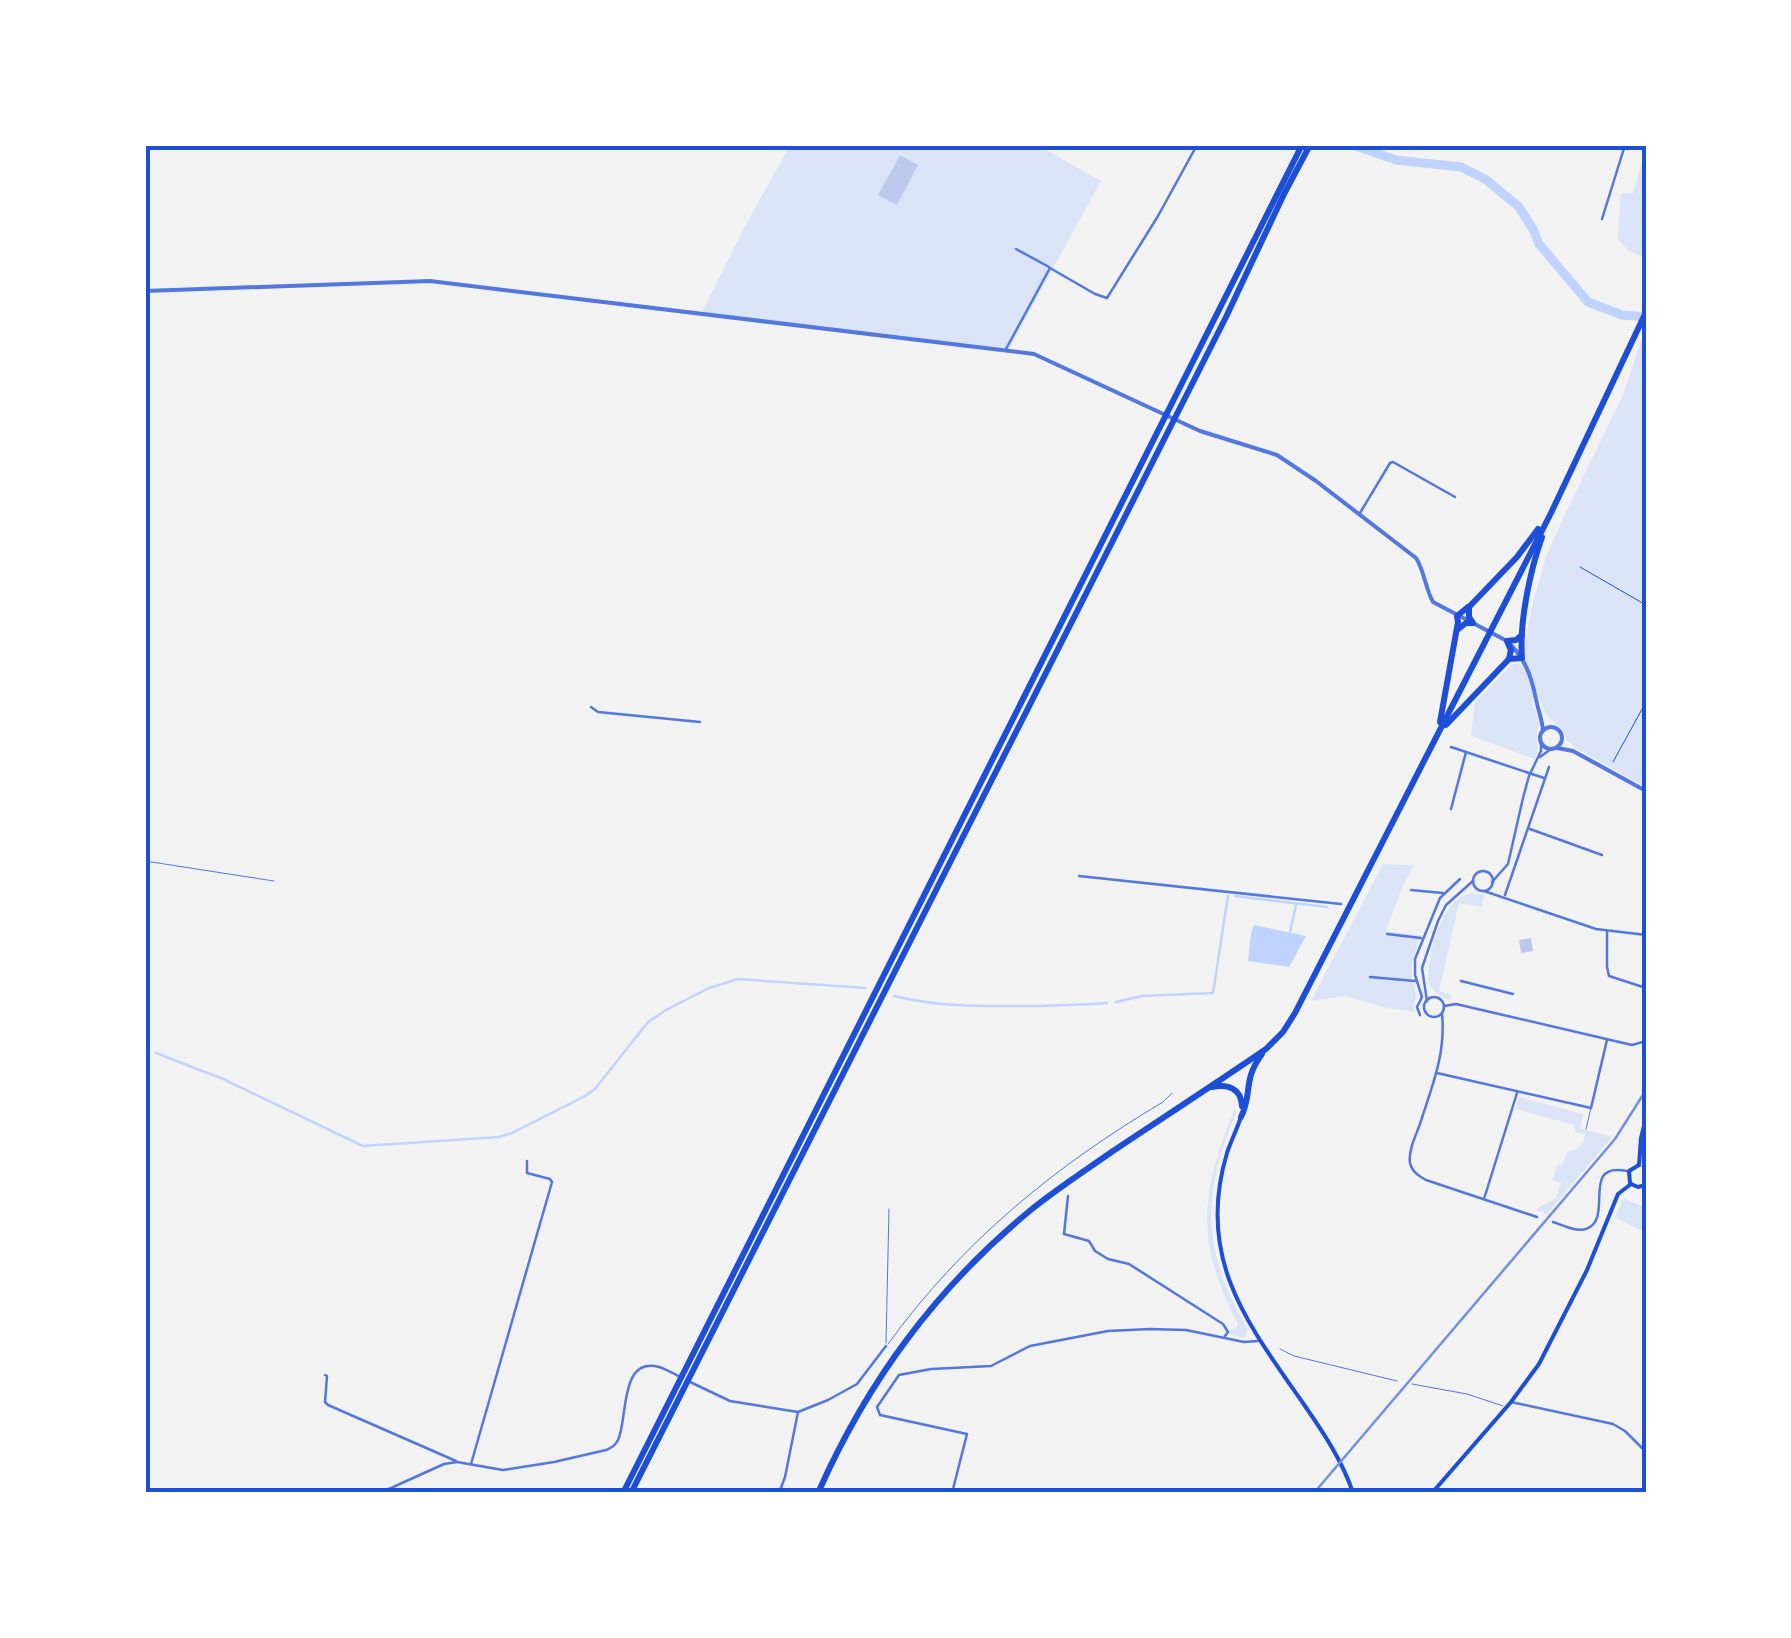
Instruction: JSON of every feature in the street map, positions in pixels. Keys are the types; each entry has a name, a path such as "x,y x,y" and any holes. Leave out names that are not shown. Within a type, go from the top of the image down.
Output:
{"highway":[{"path":"623,1493 1306,148"},
{"path":"631,1493 1226,317 1306,148"},
{"path":"818,1493 875,1384 944,1292 985,1251 1035,1206 1266,1049 1283,1032 1551,512 1646,312"},
{"path":"1436,738 1457,616 1517,558 1551,512"},
{"path":"1509,659 1522,658 1529,582 1551,512"},
{"path":"1469,607 1468,616 1473,624"},
{"path":"1457,630 1464,624 1473,624"},
{"path":"1436,738 1509,659 1507,641 1522,634"},
{"path":"1241,1117 1246,1108 1250,1074 1266,1049"},
{"path":"1202,1092 1222,1086 1235,1089 1242,1100 1241,1117"}],"main road":[{"path":"1241,1117 1220,1184 1218,1237 1231,1288 1260,1340 1312,1416 1354,1493"},
{"path":"1639,1165 1646,1118"},
{"path":"1639,1165 1646,1167"},
{"path":"1639,1165 1629,1172 1628,1178 1638,1187 1646,1185"},
{"path":"1432,1493 1531,1376 1588,1270 1618,1194 1631,1184"}],"street":[{"path":"1016,249 1107,298 1197,145"},
{"path":"1602,219 1625,145"},
{"path":"1005,350 1050,268"},
{"path":"145,291 430,282 1005,350 1046,358 1185,425 1277,456 1303,471 1416,558 1433,602 1507,641 1522,658 1534,682 1543,730 1539,758 1530,774 1508,864 1484,891"},
{"path":"1360,514 1393,462 1455,497"},
{"path":"591,707 598,712 700,722"},
{"path":"1540,713 1560,730 1573,751"},
{"path":"1543,730 1554,727"},
{"path":"1539,758 1561,743 1562,736"},
{"path":"1542,743 1573,751 1646,792"},
{"path":"1451,747 1545,779"},
{"path":"1451,809 1466,752"},
{"path":"1505,897 1549,767"},
{"path":"1528,828 1602,855"},
{"path":"1486,872 1497,894"},
{"path":"1443,1026 1425,1010 1422,968 1426,952 1446,905 1477,874 1502,872"},
{"path":"1080,876 1341,904"},
{"path":"1420,1015 1416,1007 1422,997 1414,959 1445,893 1460,879"},
{"path":"1473,882 1477,889"},
{"path":"1460,891 1477,889 1596,929 1646,935"},
{"path":"1410,890 1445,893"},
{"path":"1608,930 1609,976 1646,988"},
{"path":"1388,934 1423,938"},
{"path":"1370,977 1416,981"},
{"path":"1461,981 1513,994"},
{"path":"1425,986 1444,1006 1443,1042 1411,1151 1411,1168 1422,1178 1538,1216"},
{"path":"1427,1001 1436,998"},
{"path":"1444,1006 1456,1004 1632,1045 1646,1041"},
{"path":"1434,1017 1442,1014"},
{"path":"1436,1073 1591,1108 1607,1040"},
{"path":"1484,1199 1517,1092"},
{"path":"471,1465 552,1182 527,1172 527,1162"},
{"path":"1553,1222 1581,1230 1590,1226 1598,1215 1604,1175 1614,1170 1629,1172"},
{"path":"1068,1196 1064,1234 1090,1241 1096,1251 1129,1264 1223,1324 1228,1332 1224,1338"},
{"path":"952,1493 967,1434 880,1416 877,1407 900,1374 991,1366 1030,1346 1108,1331 1186,1330 1244,1342 1260,1340"},
{"path":"325,1375 328,1405 458,1462 503,1470 613,1447 619,1438 633,1376 648,1366 660,1367 730,1401 798,1412 857,1384 886,1346"},
{"path":"1511,1402 1613,1424 1646,1452"},
{"path":"779,1493 798,1412"},
{"path":"380,1493 427,1470 458,1462"}],"lane":[{"path":"145,862 274,881"},
{"path":"886,1346 933,1286 1006,1214 1054,1174 1172,1093"},
{"path":"1586,1130 1591,1108"},
{"path":"886,1346 889,1210"},
{"path":"1280,1349 1294,1356 1396,1380"},
{"path":"1412,1384 1466,1394 1506,1407"}],"path":[{"path":"1580,567 1646,604"},
{"path":"1611,764 1646,702"}],"shaded area":[{"path":"790,145 1037,145 1101,181 1007,352 702,312"},
{"path":"1646,149 1646,258 1629,251 1618,239 1620,199 1622,193 1633,193"},
{"path":"1641,342 1646,342 1646,787 1567,741 1564,732 1546,714 1535,689 1532,703 1540,724 1535,759 1471,736 1475,702 1513,664 1525,667 1522,660 1531,610 1546,557 1622,397"},
{"path":"1383,864 1414,865 1386,931 1421,935 1412,965 1415,1012 1345,996 1311,1001"},
{"path":"1470,893 1484,895 1482,907 1459,903 1439,991 1451,995 1450,1001 1429,985 1430,960 1443,919 1460,898"},
{"path":"1519,1097 1583,1114 1580,1128 1612,1137 1547,1214 1535,1210 1556,1198 1561,1183 1552,1180 1558,1164 1562,1165 1567,1152 1582,1144 1585,1134 1576,1133 1574,1125 1516,1109"},
{"path":"1235,1108 1217,1171 1212,1223 1222,1274 1248,1330 1245,1338 1228,1331 1238,1324 1214,1267 1207,1216 1215,1166"},
{"path":"1623,1198 1646,1208 1646,1232 1615,1218"}],"water":[{"path":"1254,925 1306,936 1289,967 1248,961"}],"building":[{"path":"900,155 918,165 897,205 878,195"},
{"path":"1531,938 1533,951 1521,953 1519,940"}],"waterway":[{"path":"1353,145 1396,160 1461,167 1485,179 1518,206 1539,244 1588,302 1622,315 1646,317"},
{"path":"1116,1002 1142,996 1213,993 1228,896"},
{"path":"1235,896 1327,907"},
{"path":"1290,932 1296,905"},
{"path":"156,1053 223,1079 363,1146 499,1137 595,1089 648,1022 709,988 738,979 865,988"},
{"path":"894,996 965,1006 1107,1003"}],"railway":[{"path":"1314,1493 1615,1139 1646,1090"}]}
